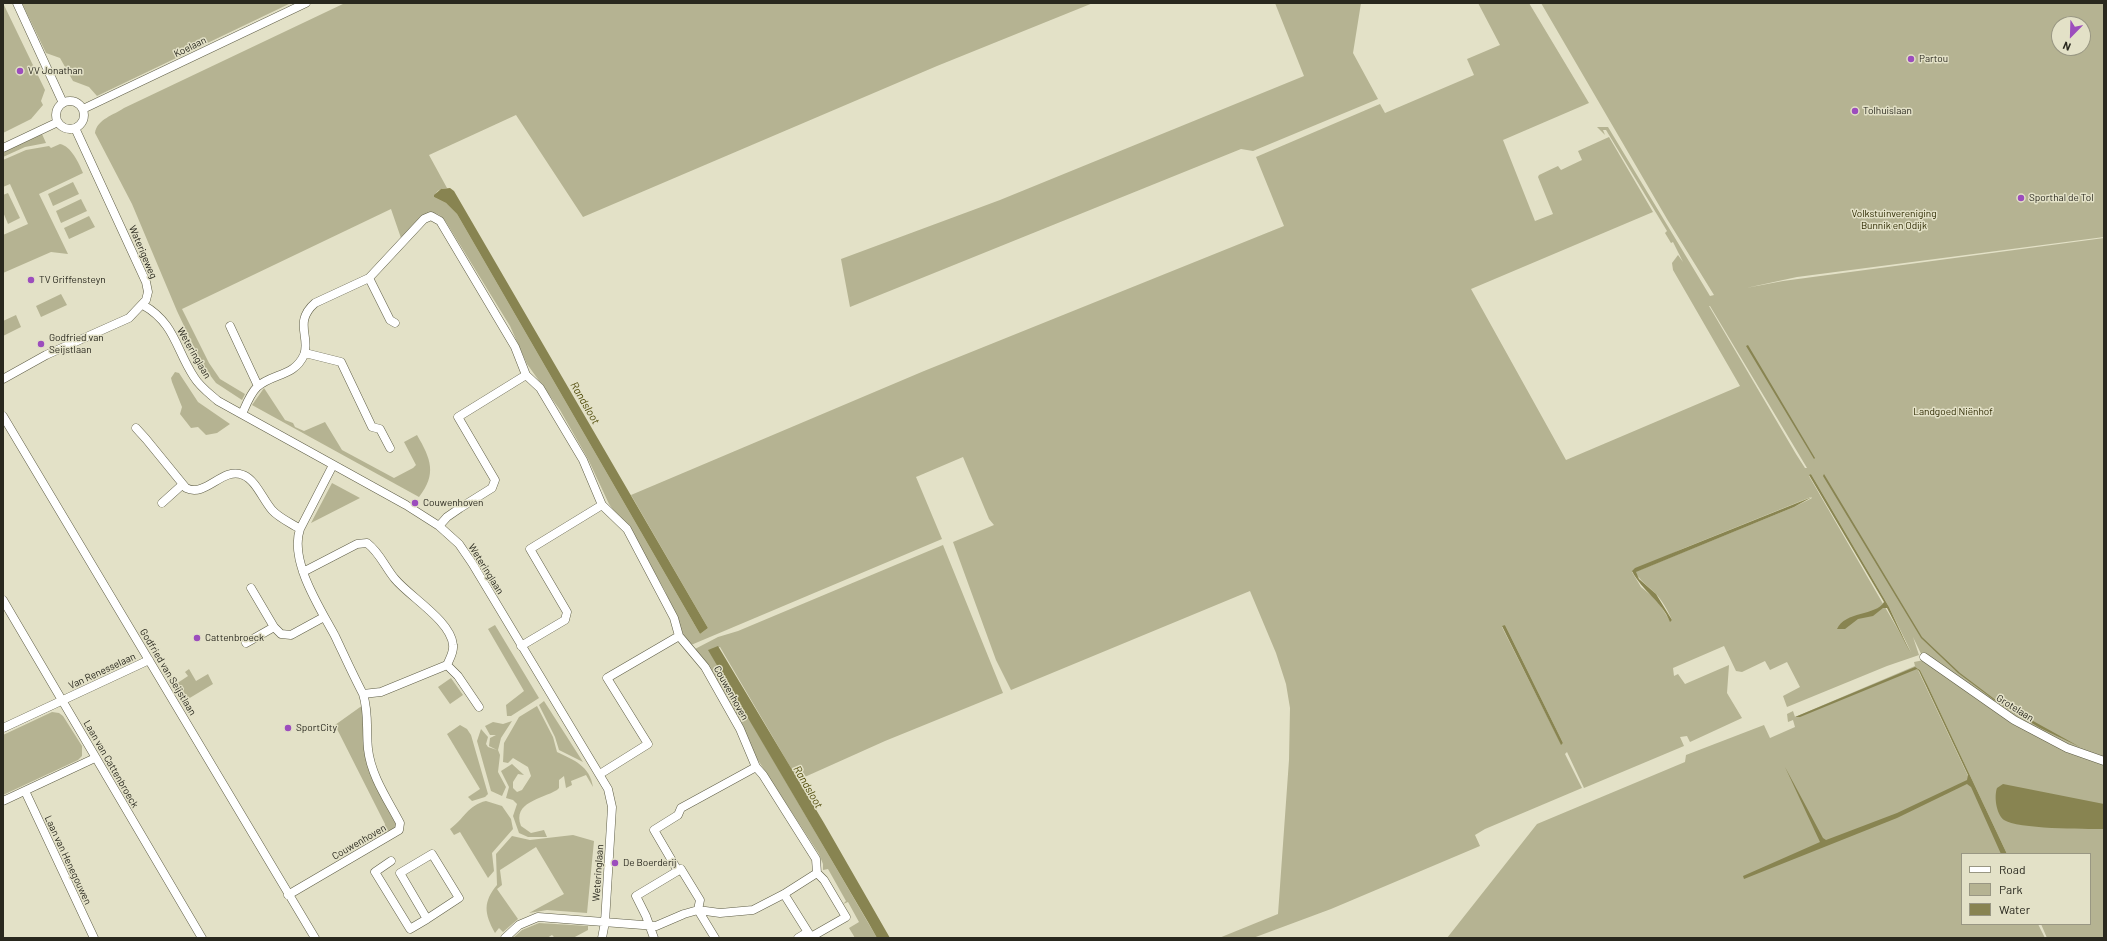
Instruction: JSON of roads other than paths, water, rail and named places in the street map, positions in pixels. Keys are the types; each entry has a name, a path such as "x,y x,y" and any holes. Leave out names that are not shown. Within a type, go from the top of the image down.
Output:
{"street":[{"path":"17,3 63,103"},
{"name":"Koelaan","path":"82,109 306,3"},
{"path":"67,101 76,103 82,109 83,120 75,128 63,127 58,122 56,111 63,103 67,101"},
{"path":"3,148 58,122"},
{"name":"Waterigeweg","path":"75,128 146,282 148,292 143,305"},
{"name":"Couwenhoven","path":"304,353 304,323 308,309 314,303 369,278 424,219 431,216 440,221 515,347 526,375 540,388 583,460 602,505 627,529 674,618 679,636 705,667 740,729 754,758 756,767 763,774 816,859 817,873 824,880 846,917 811,937 808,932 798,938"},
{"path":"369,278 390,320 395,323"},
{"path":"3,379 46,355 129,318 143,305"},
{"name":"Weteringlaan","path":"143,305 156,313 166,324 194,377 202,388 218,401 406,506 439,526 459,544 472,563 608,789 612,807 604,932"},
{"path":"230,326 258,386"},
{"path":"242,414 258,386 295,369 304,353 341,362 372,427 380,429 390,448"},
{"path":"439,526 447,518 492,488 495,480 458,417 526,375"},
{"name":"Godfried van Seijstlaan","path":"3,416 288,896 315,938"},
{"path":"136,428 146,438 182,485 195,491 231,474 244,475 250,480 275,513 300,529"},
{"name":"Couwenhoven","path":"288,896 399,830 400,823 371,766 368,749 367,707 363,694 324,617 304,572 298,544 300,529 333,465"},
{"path":"162,503 182,485"},
{"path":"521,646 566,620 568,616 530,549 602,505"},
{"path":"304,572 357,544 367,543 376,550 390,573 403,589 436,616 446,628 454,644 453,652 447,665 381,692 363,694"},
{"path":"251,588 274,627 281,634 291,636 324,617"},
{"name":"Laan van Cattenbroeck","path":"3,600 202,938"},
{"path":"246,643 274,627"},
{"path":"600,774 648,744 607,678 679,636"},
{"name":"Grotelaan","path":"1924,657 1939,666 1980,698 2021,724 2067,748 2104,761"},
{"name":"Van Renesselaan","path":"3,728 149,660"},
{"path":"447,665 458,676 479,707"},
{"path":"3,801 95,758"},
{"path":"678,871 654,830 678,815 681,808 756,767"},
{"name":"Laan van Henegouwen","path":"25,791 94,938"},
{"path":"392,860 375,872 410,929 428,919 459,898 432,854 400,873 428,919"},
{"path":"654,938 636,896 681,869 700,900 698,910 715,938"},
{"path":"505,938 519,925 538,917 604,932 648,925 656,926 684,914 698,910 720,913 753,910 784,894 817,873"},
{"path":"784,894 808,932"}],"water":[{"path":"450,188 454,191 708,628 700,634 457,214 446,203 434,197 434,195 441,189"},
{"path":"1748,345 1815,458 1814,459 1746,346"},
{"path":"1811,474 1889,607 1910,652 1887,608 1883,608 1873,616 1858,619 1845,629 1837,629 1841,623 1847,619 1874,610 1884,602 1809,475"},
{"path":"1824,474 1922,637 1960,673 1997,701 2080,747 2040,728 1994,700 1958,673 1921,638 1823,476"},
{"path":"1812,497 1794,507 1636,572 1639,579 1656,594 1672,620 1670,622 1662,608 1636,578 1632,571 1635,568"},
{"path":"1505,625 1563,743 1561,745 1502,626"},
{"path":"718,646 824,823 890,938 877,938 708,650"},
{"path":"1915,667 1920,670 2007,853 2001,853 1971,787 1967,784 1897,818 1744,879 1743,876 1820,842 1785,767 1823,838 1826,840 1897,813 1967,780 1968,775 1917,669 1800,717 1795,717"},
{"path":"2003,784 2104,804 2104,829 2036,827 2011,823 2004,820 1997,809 1996,800 1997,788"}],"place":[{"name":"Partou","path":"1911,59"},
{"name":"VV Jonathan","path":"20,71"},
{"name":"Tolhuislaan","path":"1855,111"},
{"name":"Sporthal de Tol","path":"2021,198"},
{"name":"TV Griffensteyn","path":"31,280"},
{"name":"Godfried van Seijstlaan","path":"41,344"},
{"name":"Couwenhoven","path":"415,503"},
{"name":"Cattenbroeck","path":"197,638"},
{"name":"SportCity","path":"288,728"},
{"name":"De Boerderij","path":"615,863"}],"park label":[{"name":"Volkstuinvereniging Bunnik en Odijk","path":"1894,220"},
{"name":"Landgoed Niënhof","path":"1953,412"}],"water label":[{"name":"Randsloot","path":"585,403"},
{"name":"Randsloot","path":"808,787"}]}
